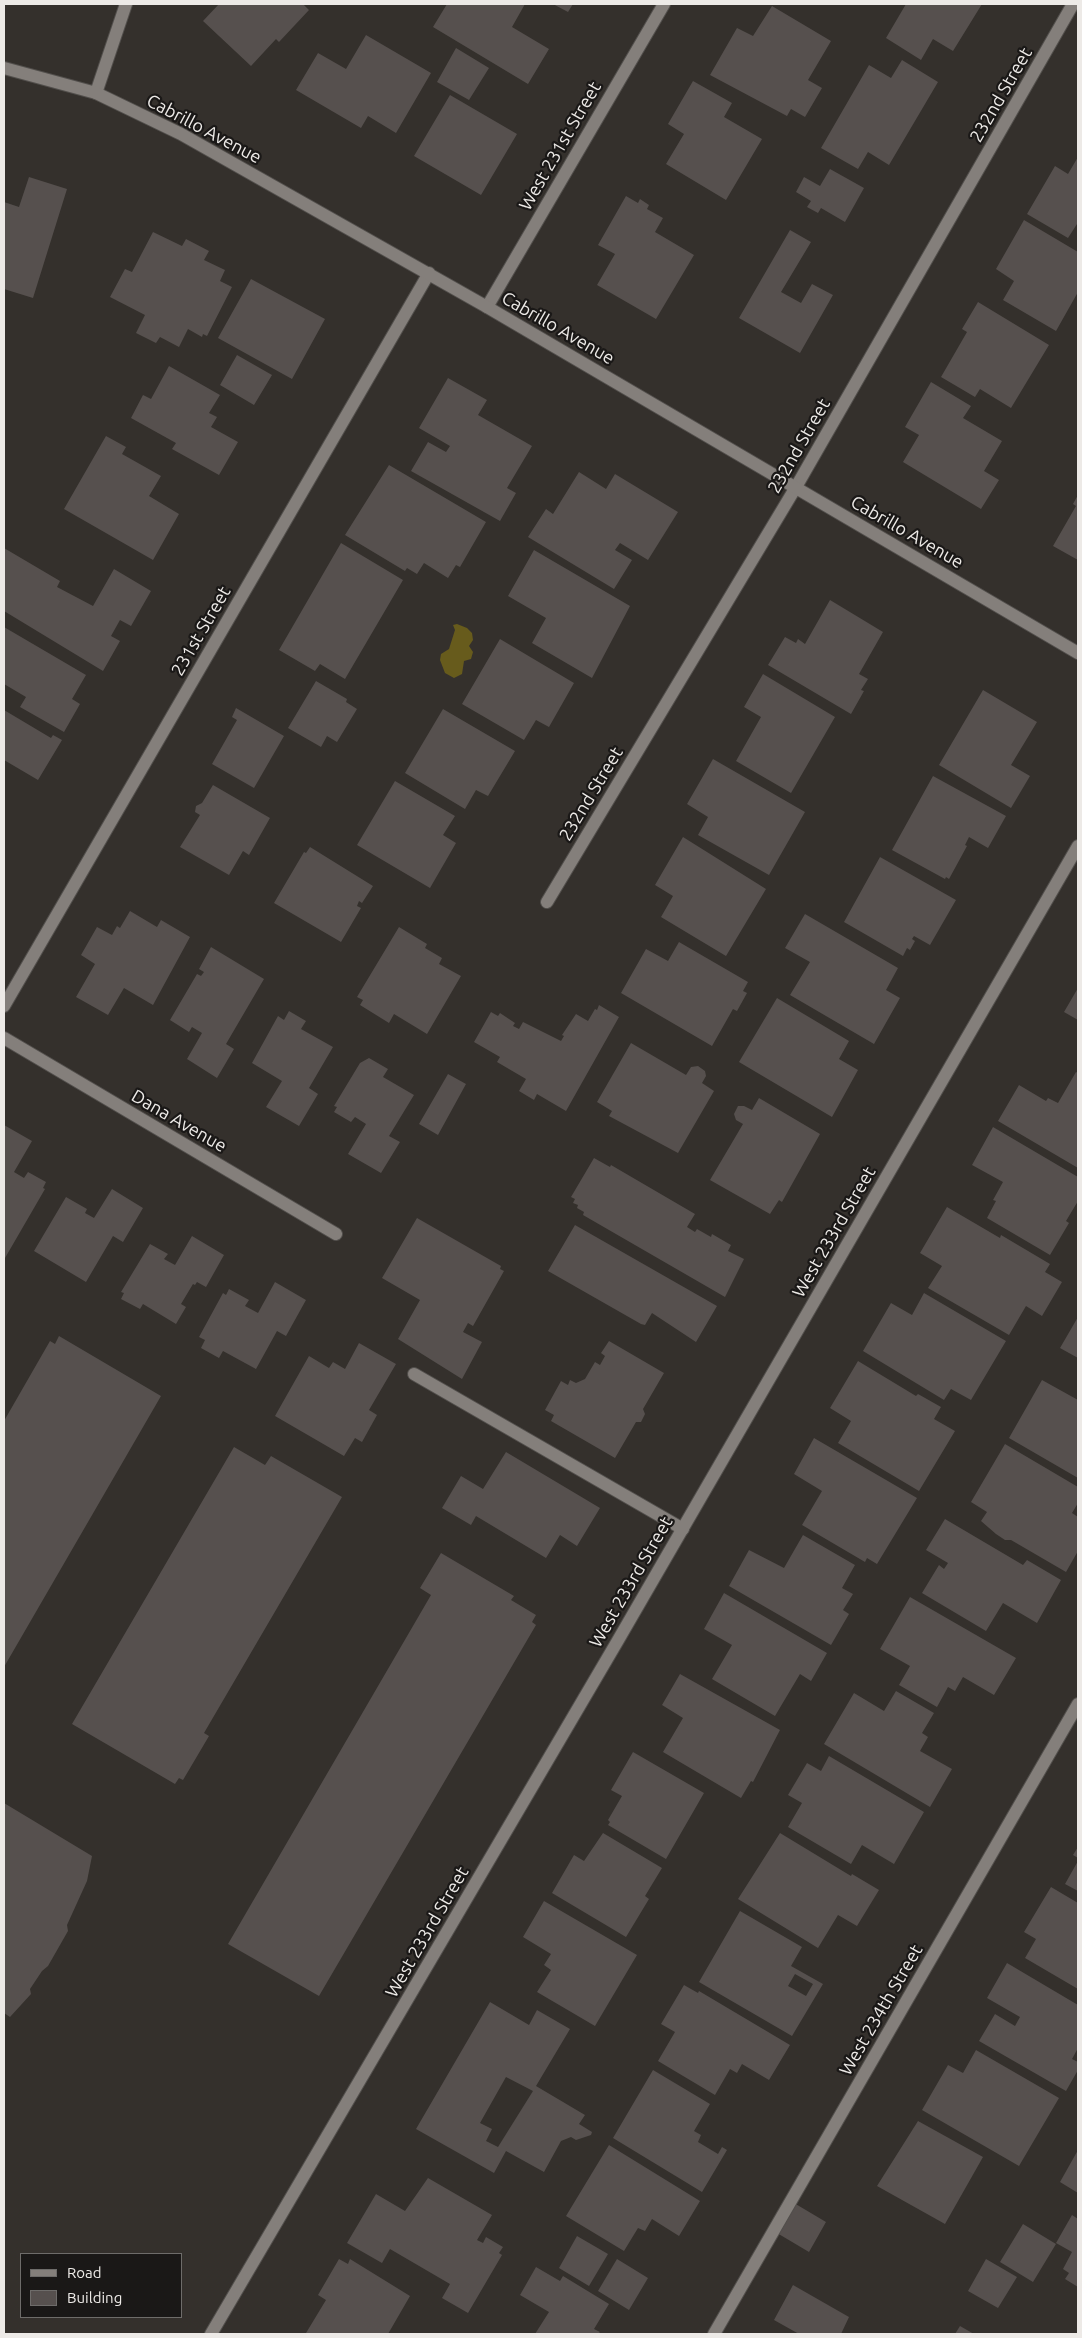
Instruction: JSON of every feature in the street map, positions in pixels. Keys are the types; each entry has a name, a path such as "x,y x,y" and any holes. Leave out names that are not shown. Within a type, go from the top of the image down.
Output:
{"street":[{"path":"96,93 126,4"},
{"name":"West 231st Street","path":"488,307 664,4"},
{"name":"232nd Street","path":"547,902 796,487 1073,4"},
{"name":"Cabrillo Avenue","path":"4,68 96,93 181,134 428,272 1078,653"},
{"name":"231st Street","path":"4,1006 428,272"},
{"name":"West 233rd Street","path":"211,2334 682,1529 1078,846"},
{"name":"Dana Avenue","path":"4,1038 336,1234"},
{"path":"414,1374 682,1529"},
{"name":"West 234th Street","path":"714,2334 1078,1704"}],"shaded area":[{"path":"457,624 467,628 472,633 473,640 469,646 473,652 471,659 464,661 462,674 454,678 445,673 440,660 441,654 449,649 455,630 453,625"}],"building":[{"path":"219,4 303,4 309,10 279,42 276,39 251,66 203,21"},
{"path":"447,4 525,4 512,27 549,49 528,84 433,27"},
{"path":"553,4 573,4 568,12"},
{"path":"906,4 982,4 953,51 933,39 921,60 886,38"},
{"path":"772,6 831,41 808,80 822,88 805,117 791,109 787,116 710,75 737,28 753,36"},
{"path":"366,35 431,73 396,133 368,116 361,128 296,90 318,53 346,69"},
{"path":"456,48 489,68 469,100 437,82"},
{"path":"902,60 938,82 889,165 868,152 858,169 821,148 869,65 891,78"},
{"path":"693,81 732,103 724,117 762,139 726,200 666,164 684,134 668,124"},
{"path":"450,95 517,134 481,195 414,156"},
{"path":"1078,157 1078,224 1068,238 1027,214 1055,166 1068,174"},
{"path":"830,169 864,188 845,222 821,208 818,213 807,207 811,201 796,192 804,177 820,186"},
{"path":"29,177 67,189 33,298 4,289 4,202 19,207"},
{"path":"626,196 638,203 640,199 649,205 647,209 663,218 655,232 694,255 656,319 597,285 615,254 598,245"},
{"path":"1024,220 1078,252 1078,292 1056,331 1003,300 1014,281 996,269"},
{"path":"790,230 811,242 781,292 801,303 812,284 833,295 800,353 739,318"},
{"path":"153,232 182,246 186,239 209,251 204,260 225,270 220,281 232,287 207,336 203,334 202,337 188,329 179,347 160,337 156,343 136,333 145,315 110,297 125,269 132,272"},
{"path":"251,279 325,319 292,379 218,338"},
{"path":"978,302 1049,345 1011,408 980,389 975,397 941,377 967,332 962,329"},
{"path":"237,355 272,375 254,405 220,385"},
{"path":"169,366 220,395 209,413 217,417 211,427 238,442 219,475 172,449 176,443 131,418 143,395 151,399"},
{"path":"448,378 487,400 478,415 532,446 507,488 516,493 500,521 411,471 428,442 446,452 450,446 419,428"},
{"path":"931,382 971,406 963,418 1002,441 984,471 999,480 981,509 903,462 919,435 905,427"},
{"path":"106,436 126,447 122,454 161,476 149,496 179,514 153,560 64,509"},
{"path":"389,465 486,522 460,567 456,565 448,578 424,563 417,574 407,568 405,571 345,535"},
{"path":"579,472 606,489 615,474 678,512 648,560 620,543 615,550 632,560 614,589 528,537 546,509 553,514"},
{"path":"1078,495 1078,560 1053,546 1076,506 1073,504"},
{"path":"341,543 403,580 345,679 320,664 315,671 279,650"},
{"path":"4,548 60,581 57,587 93,606 114,569 151,591 131,626 120,620 111,636 120,641 103,671 4,611"},
{"path":"534,550 630,606 592,678 532,643 546,618 508,596"},
{"path":"830,600 883,632 859,674 868,679 861,690 864,691 851,714 768,665 785,637 796,643 798,639 805,644"},
{"path":"4,627 86,675 72,699 80,704 64,732 20,707 26,697 4,684"},
{"path":"500,639 574,683 549,727 536,720 524,740 462,704"},
{"path":"763,674 835,717 791,793 736,761 761,717 744,707"},
{"path":"316,681 347,699 346,702 357,709 337,742 327,736 321,747 288,728"},
{"path":"983,690 1037,722 1011,765 1030,776 1011,808 939,765"},
{"path":"236,708 284,736 254,788 212,764 237,720 232,717"},
{"path":"443,709 515,751 488,796 476,790 465,809 405,773"},
{"path":"4,710 51,738 53,735 62,740 38,780 4,760"},
{"path":"713,759 805,812 769,875 698,835 708,817 687,804"},
{"path":"933,776 1006,816 988,848 969,837 965,845 967,846 949,879 946,877 945,879 892,850"},
{"path":"395,781 455,816 443,835 456,843 430,888 357,845"},
{"path":"213,785 270,818 249,855 243,851 229,875 180,847 200,815 195,812 196,806 202,803"},
{"path":"683,837 766,889 726,956 661,917 673,896 655,885"},
{"path":"310,847 373,886 362,903 359,901 357,906 361,908 341,942 274,903 304,852 306,853"},
{"path":"880,857 956,900 930,945 914,936 912,939 915,941 910,950 907,948 903,956 844,922"},
{"path":"130,911 157,927 161,920 190,937 153,1005 124,988 108,1015 76,997 95,964 81,955 97,927 112,935 117,926 120,928"},
{"path":"805,914 898,968 886,990 900,998 874,1044 790,995 810,962 785,948"},
{"path":"399,927 427,944 425,948 442,958 439,964 461,976 427,1034 394,1014 389,1023 360,1005 363,1000 357,997"},
{"path":"679,942 748,982 743,991 747,993 737,1011 733,1009 712,1046 621,993 646,949 668,961"},
{"path":"211,947 264,979 226,1044 234,1049 217,1078 187,1059 202,1033 192,1027 189,1032 170,1020 197,974 201,976 204,972 199,969"},
{"path":"1078,988 1078,1020 1064,1012"},
{"path":"777,998 849,1041 839,1059 858,1070 832,1117 739,1062"},
{"path":"599,1005 619,1017 566,1111 537,1094 534,1100 519,1091 526,1079 497,1062 500,1057 474,1042 491,1012 498,1016 500,1013 515,1023 513,1026 519,1029 523,1022 561,1041 564,1036 562,1035 576,1014 588,1021"},
{"path":"289,1011 306,1021 301,1029 333,1047 309,1088 318,1094 299,1126 266,1107 282,1081 252,1063 278,1016 284,1020"},
{"path":"631,1043 686,1075 691,1067 698,1066 705,1071 706,1076 702,1083 714,1091 678,1153 609,1116 612,1111 597,1102"},
{"path":"369,1058 388,1069 383,1077 414,1095 389,1136 400,1142 381,1173 348,1154 366,1124 355,1117 351,1122 334,1112 337,1107 334,1106 360,1063"},
{"path":"1076,1072 1078,1073 1078,1168 998,1121 1019,1085 1046,1101 1048,1098 1058,1103"},
{"path":"448,1074 466,1084 438,1135 419,1124"},
{"path":"759,1098 820,1134 782,1202 779,1200 770,1214 710,1180 743,1124 736,1120 734,1114 738,1106 744,1106 752,1110"},
{"path":"4,1125 32,1141 14,1172 24,1178 28,1172 46,1182 43,1188 45,1189 5,1258"},
{"path":"993,1127 1078,1177 1078,1201 1066,1221 1069,1223 1050,1255 987,1218 996,1201 993,1200 1003,1182 972,1165"},
{"path":"594,1158 610,1167 611,1165 695,1214 687,1227 695,1232 697,1229 711,1237 712,1234 731,1245 728,1251 744,1259 725,1297 583,1215 584,1212 577,1208 578,1205 573,1203 575,1199 571,1197"},
{"path":"112,1189 143,1208 123,1242 113,1236 86,1282 34,1251 66,1197 87,1209 85,1213 94,1218"},
{"path":"947,1207 1000,1238 1001,1235 1050,1264 1045,1272 1062,1282 1042,1316 1026,1306 1009,1335 928,1288 942,1266 920,1253"},
{"path":"417,1218 501,1266 500,1269 504,1271 473,1326 468,1323 463,1332 482,1342 462,1379 398,1339 420,1300 382,1278"},
{"path":"575,1225 717,1306 696,1342 652,1313 645,1325 641,1324 548,1271"},
{"path":"192,1236 224,1255 206,1287 197,1282 195,1285 193,1284 181,1304 186,1307 176,1324 143,1304 140,1309 121,1299 124,1293 121,1292 150,1244 168,1254 164,1259 175,1265"},
{"path":"275,1282 306,1300 286,1336 277,1331 256,1369 223,1351 219,1358 201,1348 205,1340 199,1337 223,1293 226,1295 229,1289 249,1300 245,1306 258,1313"},
{"path":"924,1293 1006,1341 971,1400 951,1389 944,1400 863,1351 891,1303 912,1315"},
{"path":"1078,1317 1078,1358 1060,1348"},
{"path":"59,1336 161,1396 4,1667 4,1421 50,1341 55,1344"},
{"path":"609,1341 664,1373 643,1409 645,1414 641,1422 636,1422 615,1458 551,1421 554,1415 545,1410 561,1381 568,1385 570,1380 576,1383 585,1379 595,1362 600,1365 605,1356 601,1353"},
{"path":"359,1343 396,1364 369,1410 377,1415 362,1442 355,1438 344,1456 275,1416 309,1356 329,1368 333,1362 345,1369"},
{"path":"858,1361 916,1396 918,1394 941,1407 934,1419 955,1431 919,1491 838,1443 851,1421 830,1408"},
{"path":"1042,1380 1078,1400 1078,1478 1009,1438"},
{"path":"814,1438 917,1498 877,1564 867,1558 865,1562 802,1525 822,1491 794,1474"},
{"path":"1005,1444 1078,1487 1078,1503 1072,1513 1078,1517 1078,1551 1066,1572 1011,1540 1005,1540 996,1534 981,1521 987,1512 971,1502"},
{"path":"234,1447 265,1465 271,1456 342,1497 204,1733 209,1736 183,1780 179,1778 175,1784 72,1724"},
{"path":"506,1452 600,1508 577,1546 560,1535 546,1558 476,1516 471,1525 442,1508 461,1476 483,1489"},
{"path":"945,1519 1023,1565 1027,1560 1061,1580 1037,1623 1003,1603 986,1631 922,1593 939,1565 944,1569 948,1563 926,1550"},
{"path":"803,1535 855,1565 842,1588 853,1594 843,1610 849,1614 831,1645 729,1586 749,1550 784,1568"},
{"path":"441,1553 514,1596 511,1600 536,1615 532,1622 536,1625 319,1996 228,1944 431,1595 420,1588"},
{"path":"724,1593 827,1653 811,1681 800,1674 775,1716 712,1679 732,1645 704,1629"},
{"path":"910,1597 1016,1658 994,1695 963,1677 955,1691 948,1687 937,1707 899,1685 910,1666 880,1649"},
{"path":"680,1674 780,1730 753,1782 751,1781 741,1798 663,1752 683,1718 662,1705"},
{"path":"896,1691 934,1713 922,1733 928,1737 920,1751 952,1769 930,1807 824,1744 854,1693 884,1711"},
{"path":"633,1752 704,1793 666,1859 608,1825 610,1822 608,1820 622,1796 611,1790"},
{"path":"829,1756 924,1812 894,1864 862,1845 851,1864 788,1827 802,1803 788,1795 807,1763 821,1771"},
{"path":"4,1803 92,1856 87,1881 67,1925 68,1931 48,1966 42,1971 30,1989 31,1994 10,2017 4,2013"},
{"path":"603,1833 662,1868 645,1896 649,1899 626,1937 552,1893 574,1855 584,1861"},
{"path":"780,1833 851,1876 852,1874 879,1890 857,1926 838,1915 818,1948 738,1899"},
{"path":"1078,1847 1078,1858 1073,1855"},
{"path":"1078,1861 1078,1891 1065,1884"},
{"path":"1051,1887 1078,1903 1078,1989 1025,1958 1036,1939 1024,1932"},
{"path":"544,1901 637,1955 595,2026 537,1992 551,1970 544,1965 551,1954 523,1937"},
{"path":"740,1911 802,1947 791,1966 823,1984 792,2036 699,1982","holes":["795,1974 813,1984 806,1996 788,1986"]},
{"path":"1007,1963 1078,2005 1078,2048 1072,2059 1078,2062 1078,2070 1066,2091 979,2041 995,2014 1015,2026 1020,2017 987,1998"},
{"path":"684,1985 698,1993 699,1991 790,2045 769,2080 742,2064 737,2073 730,2069 715,2095 658,2061 675,2032 661,2024"},
{"path":"490,2002 529,2025 537,2010 570,2029 536,2086 585,2115 579,2124 592,2132 591,2135 576,2140 571,2137 561,2141 544,2172 506,2151 494,2173 416,2129","holes":["506,2077 533,2091 498,2147 486,2141 492,2129 480,2123"]},
{"path":"976,2050 1059,2098 1019,2166 922,2110 948,2065 963,2073"},
{"path":"653,2070 710,2104 694,2131 701,2135 698,2142 718,2154 722,2147 727,2150 702,2192 613,2138"},
{"path":"918,2121 983,2157 945,2224 877,2186"},
{"path":"609,2145 700,2201 679,2236 652,2219 645,2231 638,2228 624,2251 566,2216"},
{"path":"1078,2150 1078,2193 1060,2182"},
{"path":"428,2178 492,2215 477,2240 483,2243 486,2237 503,2247 499,2253 502,2255 468,2313 442,2298 450,2284 390,2249 382,2263 347,2243 376,2194 405,2211"},
{"path":"794,2203 826,2222 809,2252 777,2233"},
{"path":"1072,2215 1078,2219 1078,2287 1065,2279 1069,2273 1063,2269 1072,2252 1056,2243"},
{"path":"1023,2224 1056,2244 1033,2282 1000,2262"},
{"path":"577,2236 608,2254 589,2286 559,2268"},
{"path":"339,2259 348,2264 350,2259 410,2296 388,2334 306,2333 326,2300 318,2295"},
{"path":"617,2259 648,2278 629,2310 598,2291"},
{"path":"986,2259 1017,2277 998,2308 968,2291"},
{"path":"536,2267 560,2281 563,2276 609,2304 594,2329 600,2332 598,2334 535,2334 549,2312 520,2295"},
{"path":"793,2285 849,2317 841,2334 799,2334 774,2320"},
{"path":"960,2326 974,2334 955,2334"}]}
